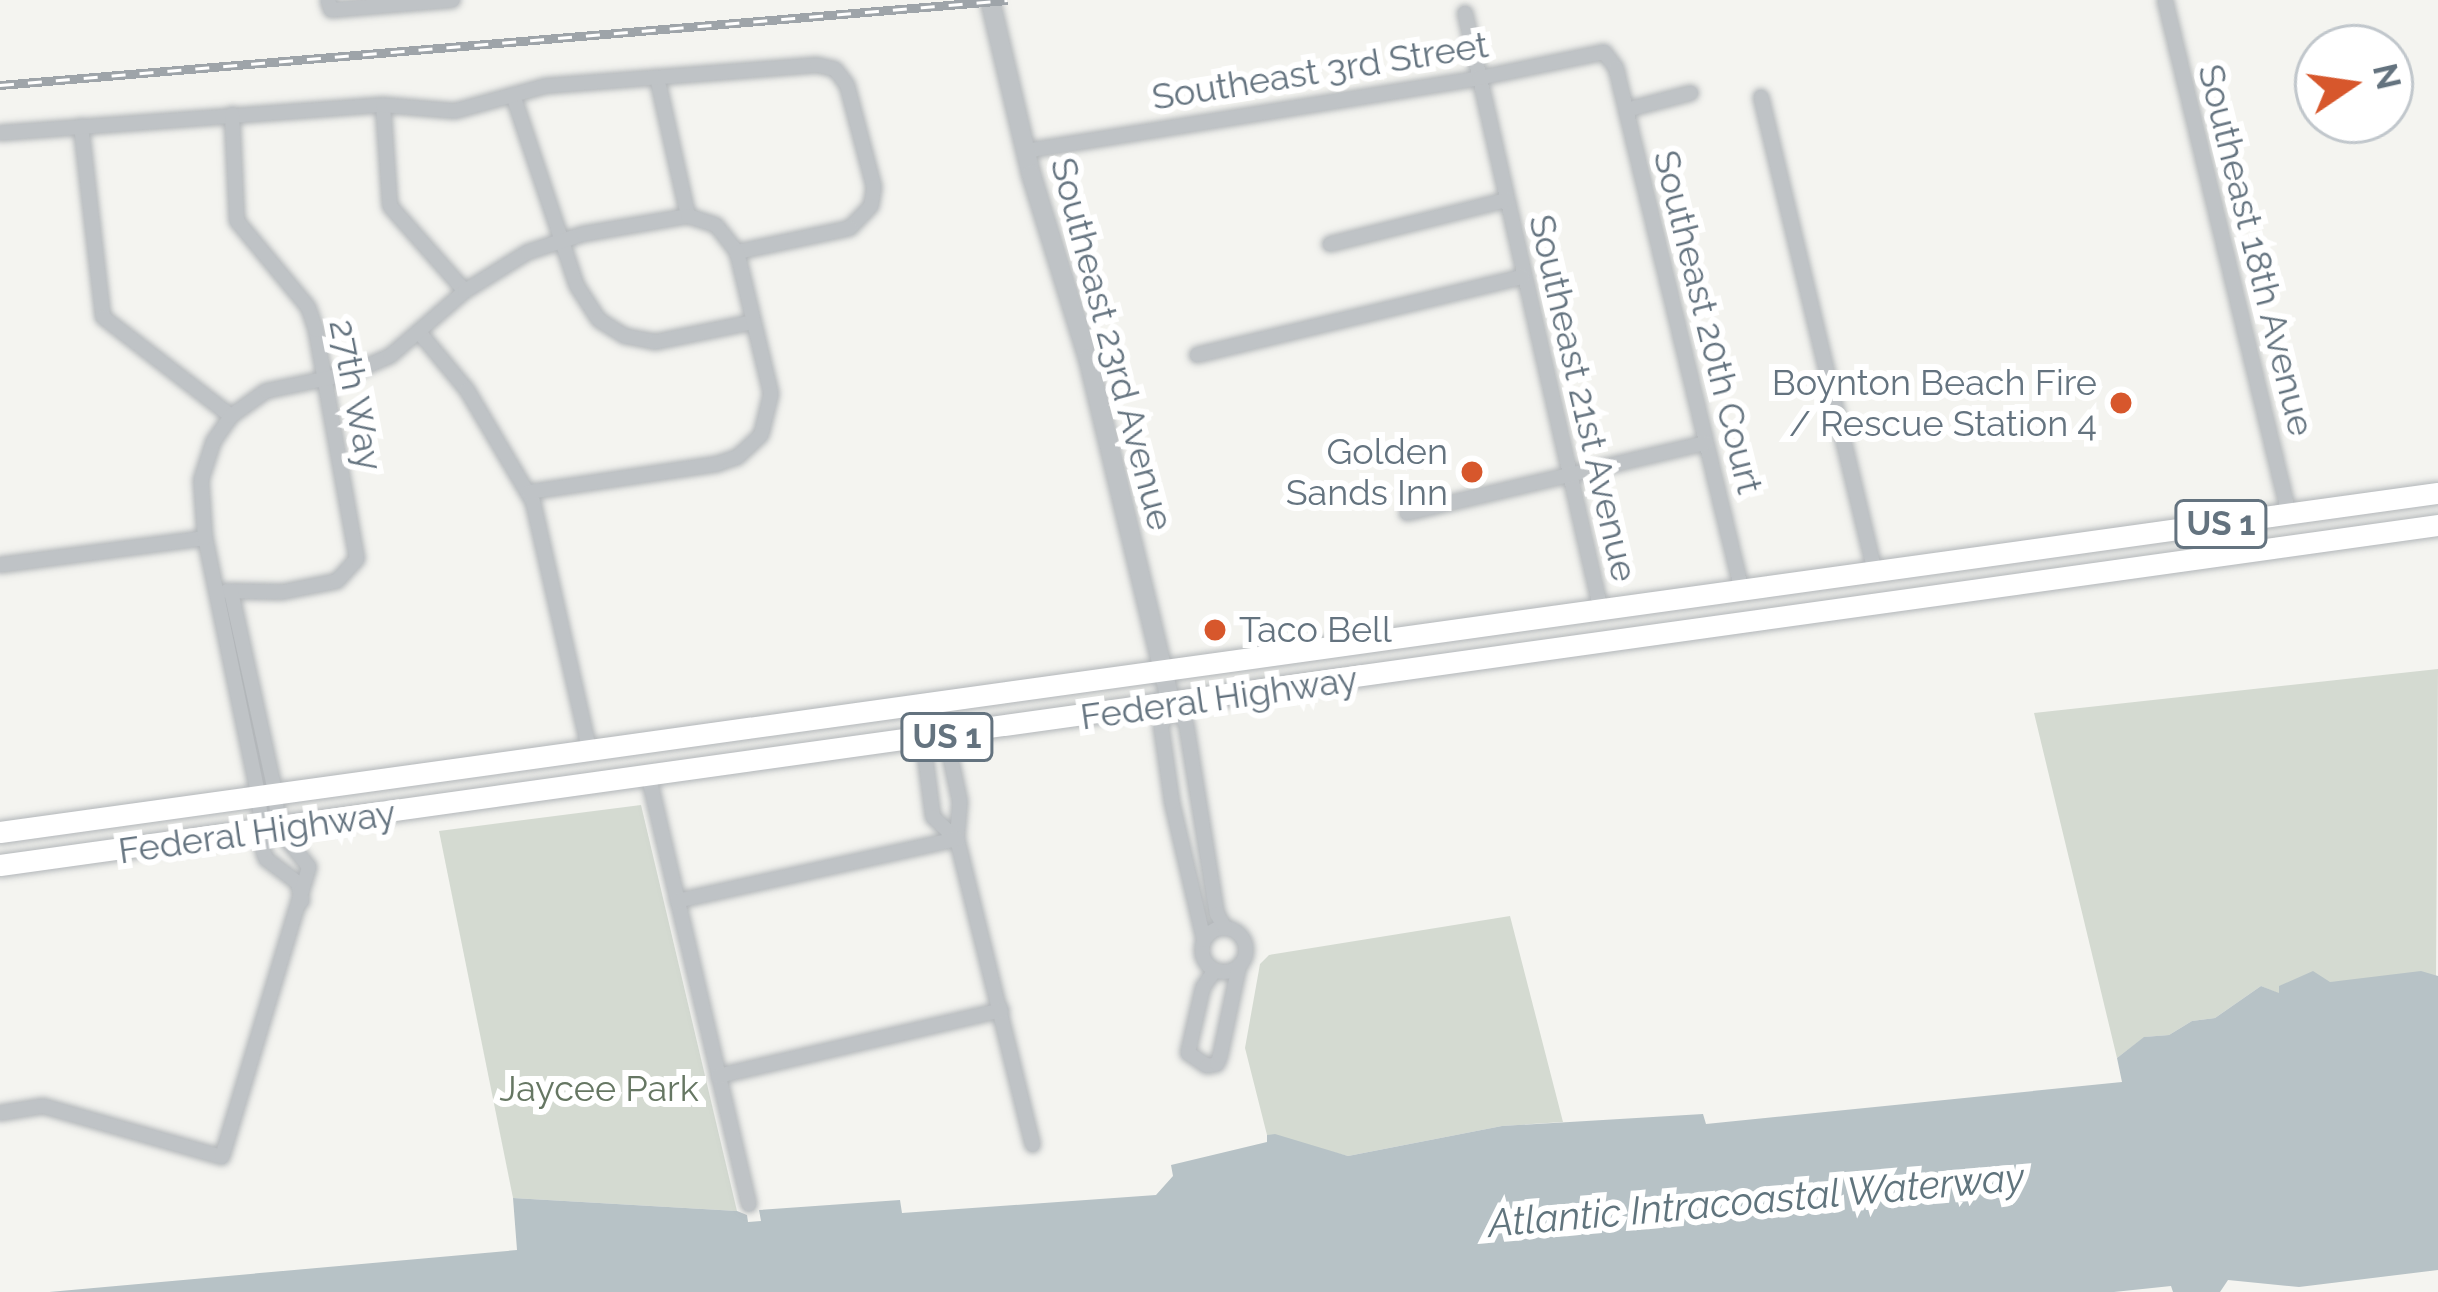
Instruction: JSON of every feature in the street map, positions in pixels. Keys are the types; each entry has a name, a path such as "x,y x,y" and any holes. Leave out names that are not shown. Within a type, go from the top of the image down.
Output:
{"main road":[{"name":"Federal Highway","path":"0,832 2438,493"},
{"path":"2292,545 2313,511"},
{"path":"2260,550 2289,514"},
{"name":"Federal Highway","path":"0,865 594,786 2438,525"},
{"path":"1616,640 1630,607"},
{"path":"1449,666 1482,652 1582,636 1601,610"},
{"path":"934,738 928,725 963,699"},
{"path":"594,786 620,761 714,748 743,731"},
{"path":"454,805 473,793 562,781 590,753"}],"street":[{"path":"330,5 453,0"},
{"name":"Southeast 23rd Avenue","path":"990,0 1025,151 1088,358 1171,704"},
{"name":"Southeast 18th Avenue","path":"2165,0 2289,514"},
{"name":"Southeast 21st Avenue","path":"1466,13 1601,610"},
{"name":"Southeast 3rd Street","path":"1025,151 1479,78 1604,52 1616,68"},
{"path":"0,133 383,105 455,112 545,86 817,64 835,69 847,85 874,187 866,215 840,232 736,252"},
{"name":"Southeast 20th Court","path":"1616,68 1742,591"},
{"path":"656,77 688,216"},
{"path":"1626,110 1690,93"},
{"path":"513,95 586,304 625,336 665,341 753,322"},
{"path":"1761,97 1875,572"},
{"path":"383,105 390,206 465,291"},
{"name":"27th Way","path":"223,591 314,586 338,580 354,568 357,548 308,307 237,221 232,113"},
{"path":"81,126 103,317 232,416"},
{"name":"Southeast 21st Avenue","path":"1330,244 1507,200"},
{"path":"302,901 293,877 266,859 271,829 268,797 223,591 205,538 205,460 232,416 266,391 369,366 419,332 465,291 519,256 563,239 688,216 716,225 736,252 771,404 766,425 746,451 717,464 529,492"},
{"path":"1197,356 1523,277"},
{"path":"419,332 467,390 500,454 529,492 590,753"},
{"path":"1407,513 1706,443"},
{"path":"0,565 205,538"},
{"path":"1215,970 1205,961 1172,802 1161,726 1171,704 1186,723 1217,914 1225,928 1244,942 1239,966 1217,1064 1207,1066 1188,1053 1203,986 1215,970 1239,966"},
{"path":"934,738 933,817 957,839"},
{"path":"934,738 960,802 957,839 1033,1145"},
{"path":"649,778 749,1204"},
{"path":"0,1113 44,1106 222,1157 309,867 271,829"},
{"path":"677,901 957,839"},
{"path":"1204,940 1225,928"},
{"path":"718,1076 1000,1010"}],"green space":[{"path":"2438,669 2436,979 2330,982 2280,994 2261,986 2215,1018 2192,1021 2169,1035 2145,1037 2117,1058 2034,713"},
{"name":"Jaycee Park","path":"641,805 737,1211 513,1198 439,831"},
{"path":"1510,916 1563,1122 1502,1126 1348,1156 1267,1135 1245,1048 1260,964 1269,955"}],"water":[{"name":"Atlantic Intracoastal Waterway","path":"2313,971 2330,982 2421,971 2438,976 2438,1270 2299,1287 2228,1280 2220,1292 2173,1292 2171,1286 2114,1292 49,1292 517,1250 513,1198 737,1211 747,1215 748,1222 761,1221 759,1210 900,1200 902,1213 1156,1195 1173,1176 1171,1165 1267,1142 1267,1135 1275,1134 1348,1156 1502,1126 1703,1114 1706,1124 2122,1082 2117,1058 2144,1037 2169,1035 2192,1021 2215,1018 2261,986 2279,993 2279,986"}],"railway":[{"path":"0,85 1007,0"}],"place":[{"name":"Boynton Beach Fire / Rescue Station 4","path":"2121,403"},
{"name":"Golden Sands Inn","path":"1472,472"},
{"name":"Taco Bell","path":"1215,630"}]}
